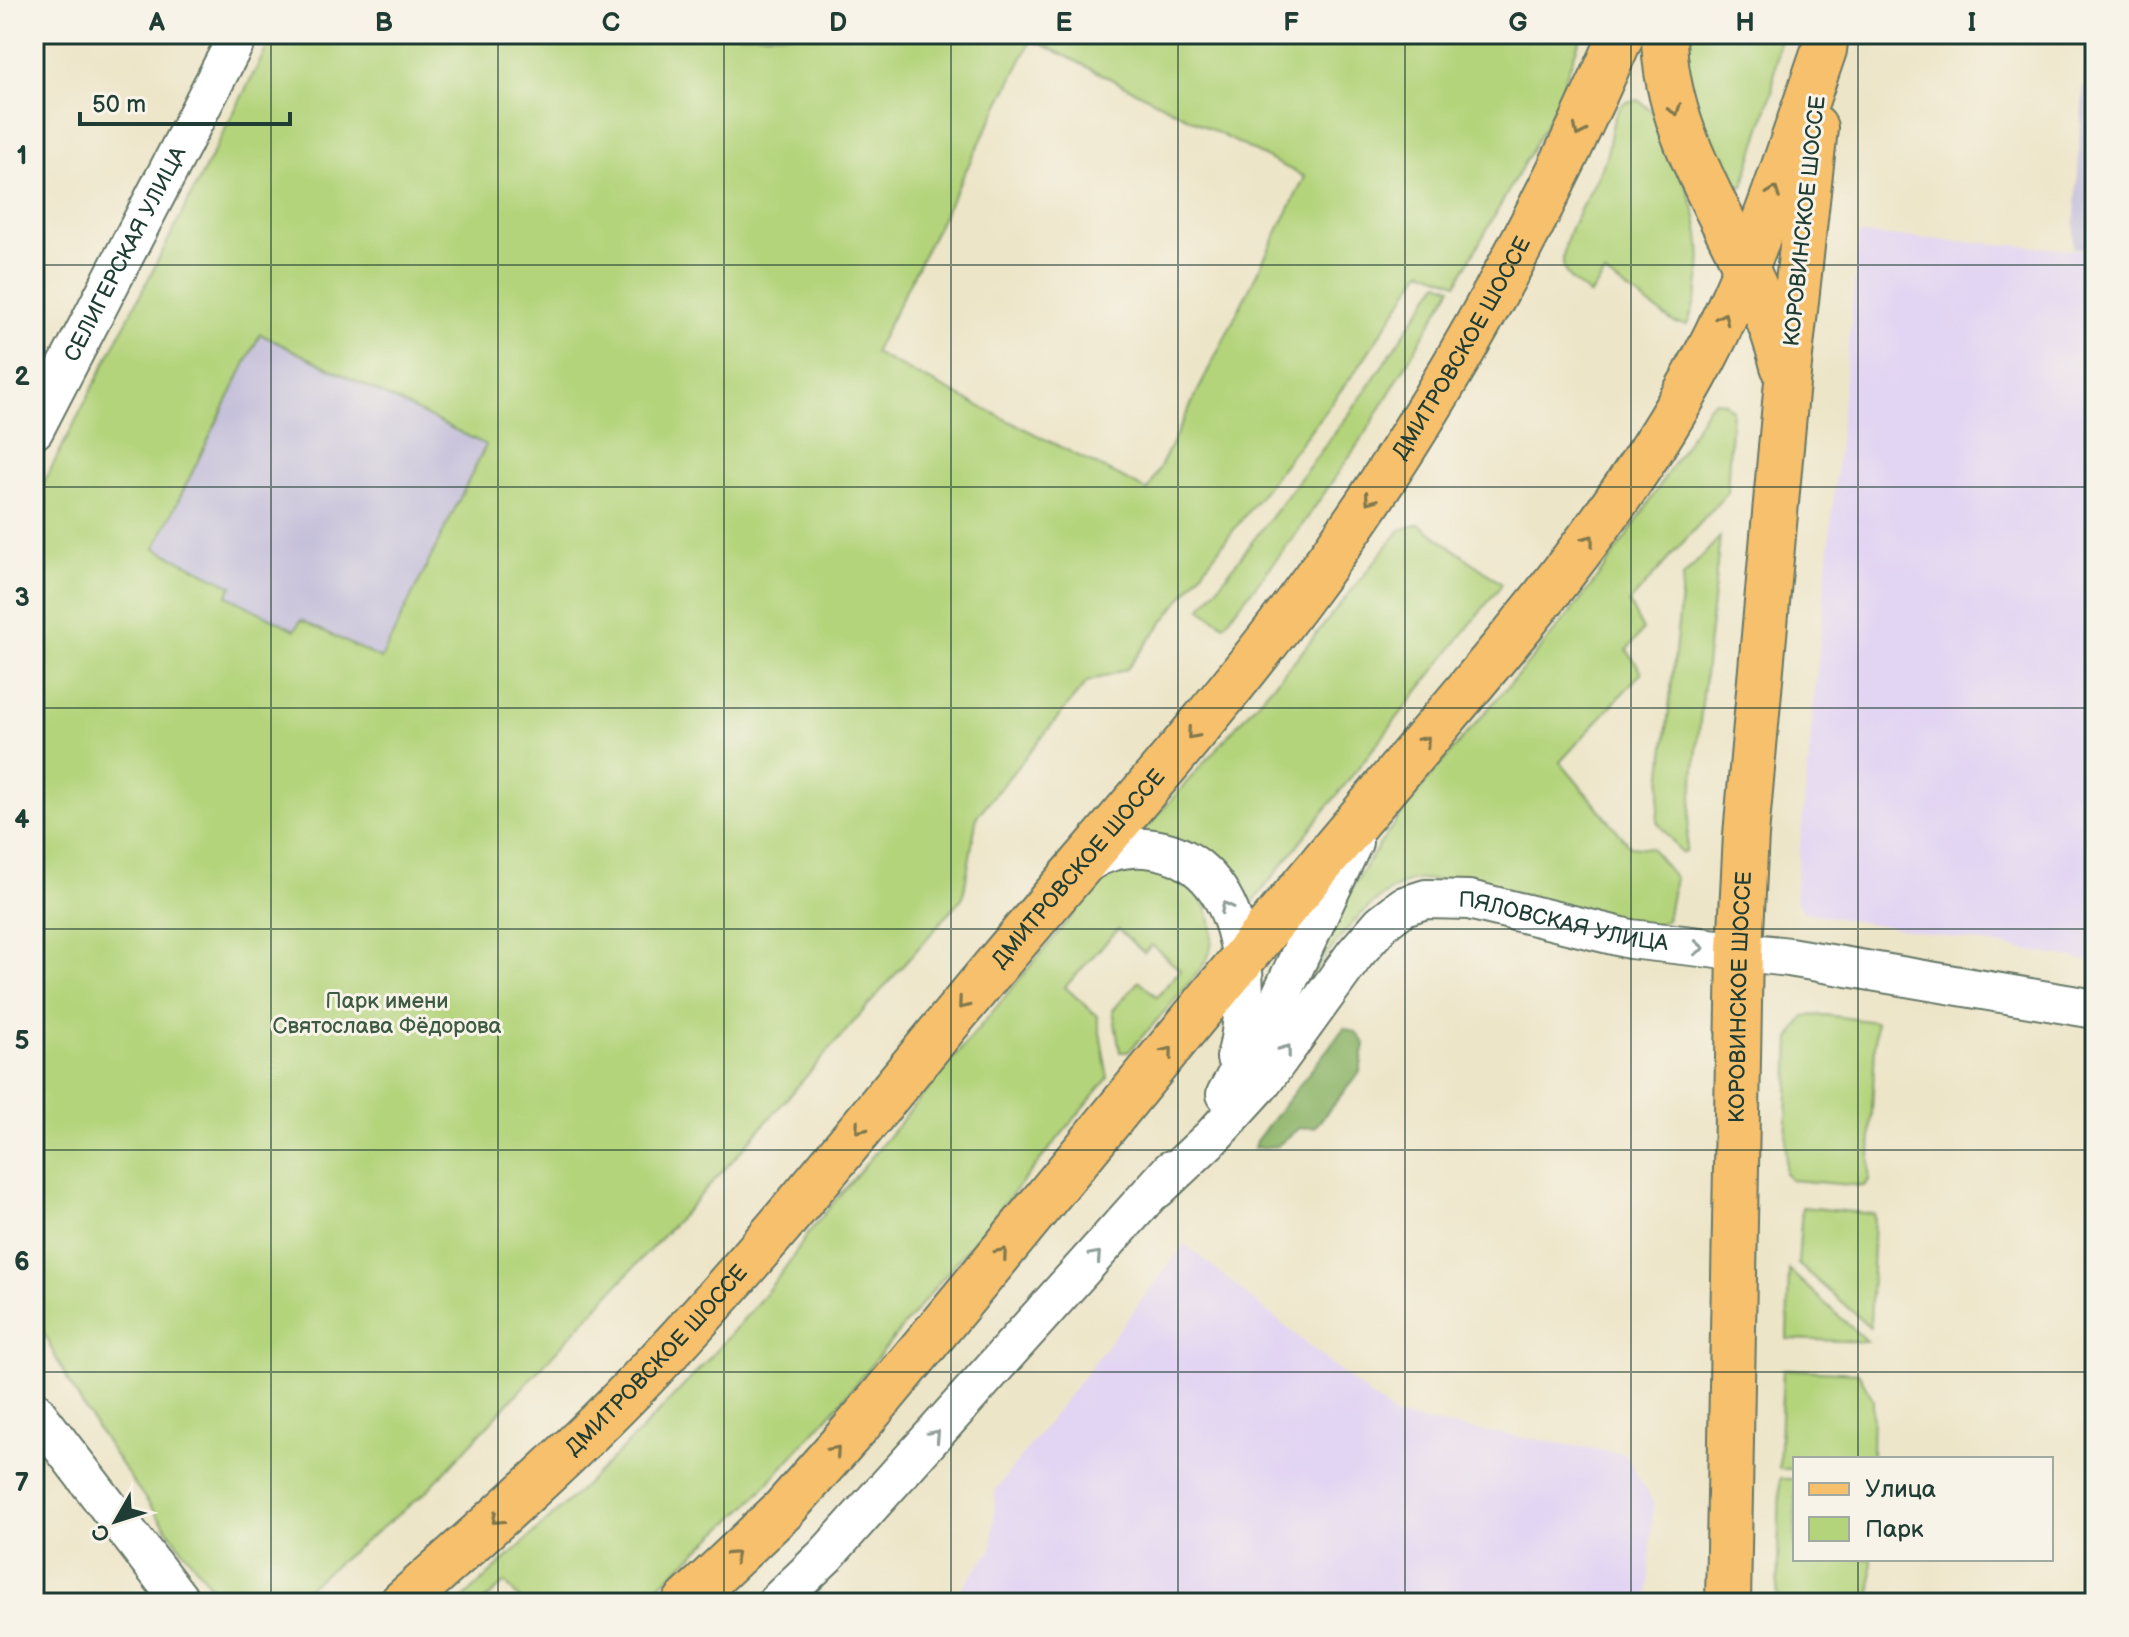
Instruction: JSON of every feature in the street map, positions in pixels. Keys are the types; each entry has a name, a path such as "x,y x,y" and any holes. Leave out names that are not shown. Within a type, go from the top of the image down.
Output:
{"main road":[{"name":"ДМИТРОВСКОЕ ШОССЕ","path":"402,1603 555,1467 659,1361 784,1219 1242,674 1374,494 1429,408 1537,214 1622,34"},
{"path":"1664,34 1664,66 1671,99 1747,265"},
{"path":"685,1603 783,1510 859,1424 1374,800 1514,638 1625,492 1704,359 1747,265 1825,42"},
{"name":"КОРОВИНСКОЕ ШОССЕ","path":"1728,1603 1740,950 1746,835 1786,392 1825,42"},
{"name":"КОРОВИНСКОЕ ШОССЕ","path":"1747,265 1776,339 1786,392"}],"street":[{"name":"СЕЛИГЕРСКАЯ УЛИЦА","path":"34,430 239,34"},
{"path":"776,1603 826,1555 1157,1189 1227,1091 1277,1004 1316,915 1374,800"},
{"path":"1067,880 1081,866 1116,850 1136,847 1174,854 1206,877 1218,892 1237,932 1244,960 1246,1009 1227,1091"},
{"name":"ПЯЛОВСКАЯ УЛИЦА","path":"1157,1189 1212,1137 1263,1081 1355,954 1382,923 1404,906 1426,899 1469,900 1630,939 1683,947 1740,950 2095,1009"},
{"path":"34,1410 182,1603"}],"shaded area":[{"path":"2087,34 2095,34 2095,251 2073,247"},
{"path":"1859,234 2095,251 2095,962 1803,912 1795,899"},
{"path":"260,334 486,445 381,660 301,620 296,630 227,596 231,585 155,548"},
{"path":"1185,1244 1396,1417 1625,1454 1653,1502 1648,1603 949,1603 992,1550 995,1491"}],"green space":[{"name":"Парк имени Святослава Фёдорова","path":"274,34 1582,34 1552,113 1457,283 1422,270 1358,368 1127,669 1087,682 977,816 963,897 733,1160 425,1493 288,1603 223,1603 95,1426 34,1311 34,502","holes":["1032,39 1305,177 1148,491 874,353","260,334 486,445 381,659 301,620 295,630 227,596 232,586 155,548"]},
{"path":"1681,34 1780,34 1772,92 1743,186 1737,187 1726,179 1691,108"},
{"path":"1638,100 1652,111 1665,137 1688,189 1695,215 1701,269 1687,325 1675,323 1605,274 1590,295 1572,281 1564,268 1568,235 1602,167 1617,113 1625,102"},
{"path":"1439,282 1452,287 1367,431 1292,540 1224,625 1201,609 1353,409"},
{"path":"1715,401 1724,402 1732,410 1727,493 1629,603 1643,630 1627,650 1642,672 1560,762 1630,846 1651,848 1675,878 1667,920 1656,925 1634,926 1482,886 1424,880 1405,883 1365,910 1314,973 1335,921 1393,825 1593,584 1645,509 1709,405"},
{"path":"1419,524 1502,584 1243,915 1140,835 1301,653 1400,530"},
{"path":"1720,537 1686,851 1681,853 1657,821 1683,577"},
{"path":"1136,867 1169,874 1196,893 1211,922 1212,939 1208,957 1128,1052 1120,1052 1113,1010 1139,981 1157,997 1180,970 1152,945 1144,953 1118,929 1065,987 1097,1016 1108,1078 840,1403 749,1504 640,1603 523,1603 505,1583 482,1603 458,1603 588,1482 681,1389 763,1296 809,1232 1107,874"},
{"path":"1826,1015 1876,1022 1869,1180 1864,1186 1791,1180 1785,1173 1790,1039 1805,1016"},
{"path":"1344,1028 1356,1032 1365,1044 1360,1072 1315,1127 1299,1128 1277,1146 1254,1148 1256,1141"},
{"path":"1802,1207 1874,1214 1870,1327 1798,1264"},
{"path":"1789,1270 1867,1342 1787,1339"},
{"path":"1783,1369 1858,1373 1873,1399 1872,1457 1793,1457 1793,1469 1779,1469"},
{"path":"1780,1479 1793,1479 1793,1561 1872,1561 1871,1603 1777,1603"}]}
